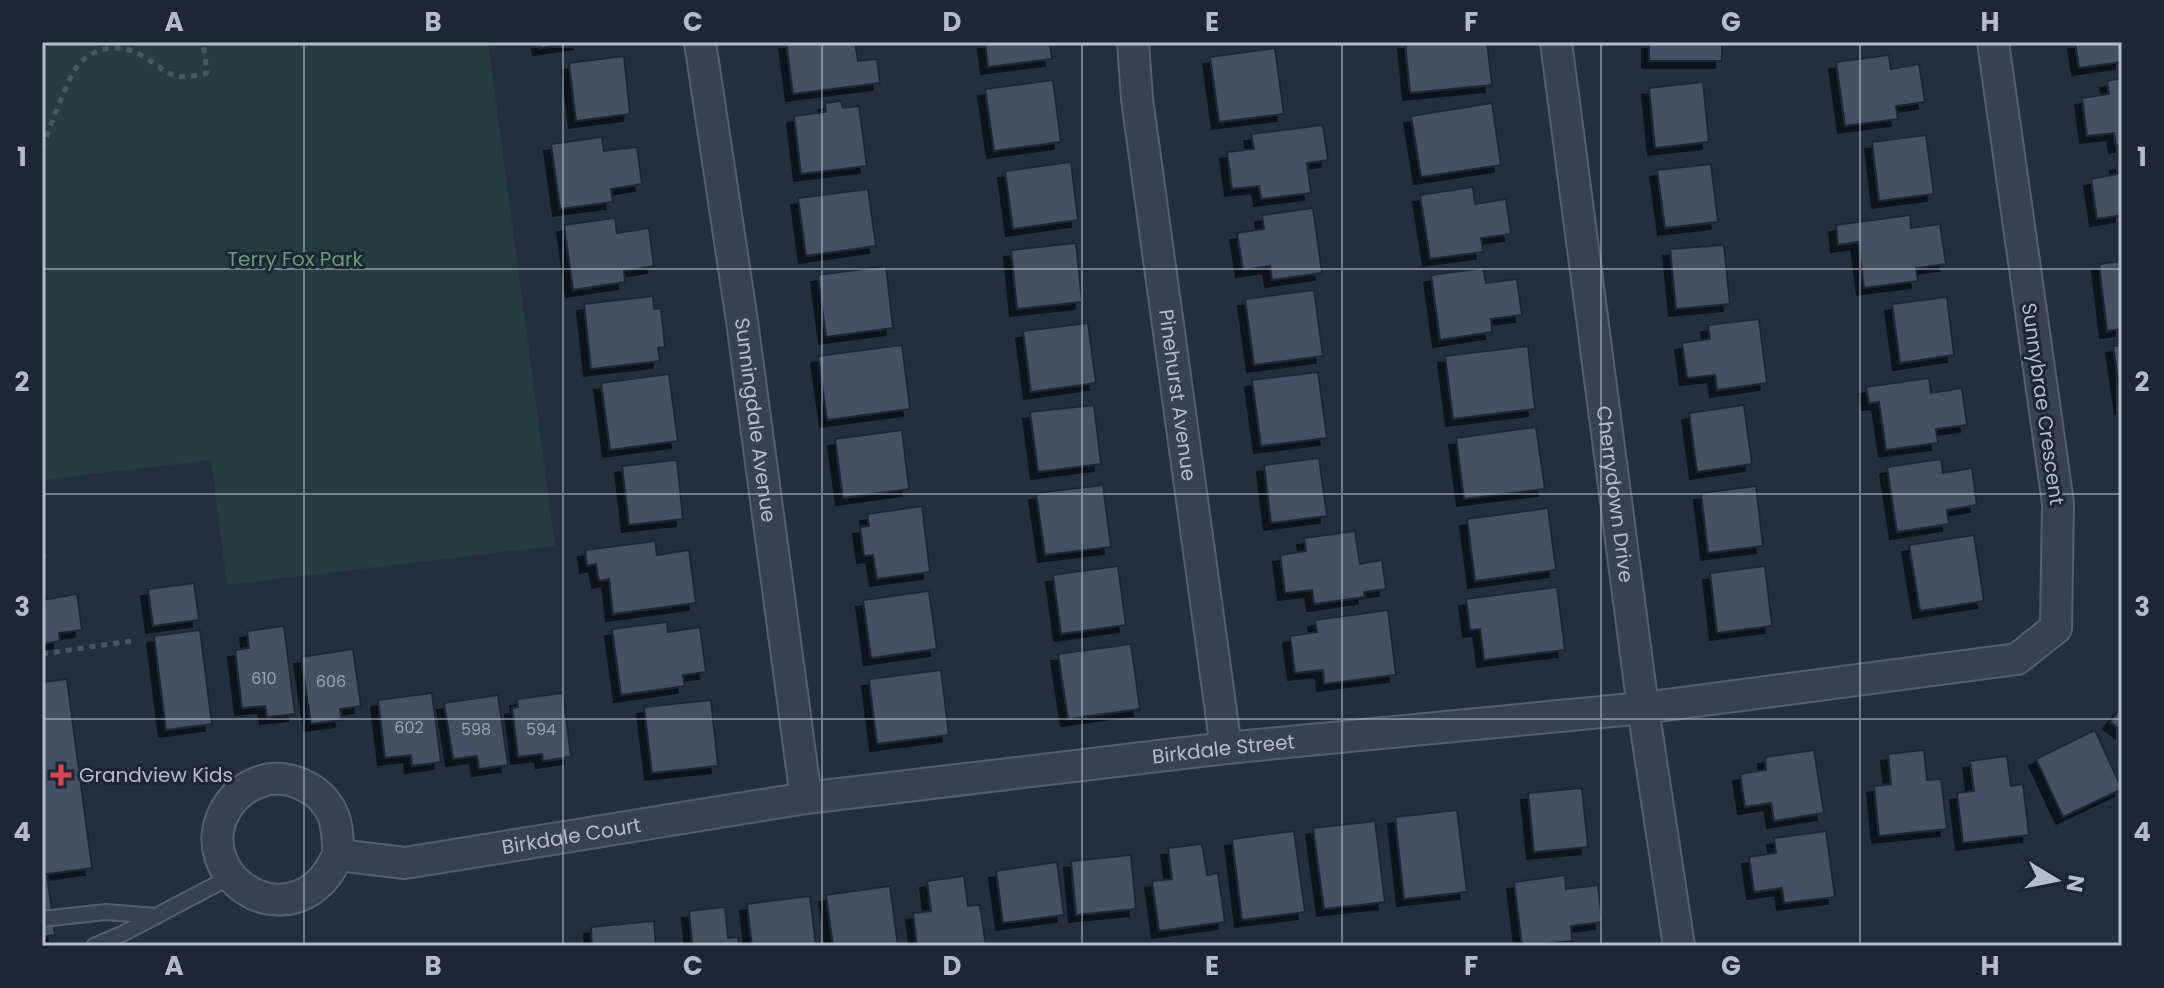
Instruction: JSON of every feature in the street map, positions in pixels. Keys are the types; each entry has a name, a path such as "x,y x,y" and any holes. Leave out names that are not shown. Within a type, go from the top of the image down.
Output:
{"street":[{"name":"Sunningdale Avenue","path":"700,42 742,321 806,798"},
{"name":"Pinehurst Avenue","path":"1133,42 1139,114 1226,748"},
{"name":"Cherrydown Drive","path":"1556,42 1643,708 1679,946"},
{"name":"Sunnybrae Crescent","path":"1643,708 2017,659 2056,628 2058,503 1993,42"},
{"name":"Birkdale Street","path":"806,798 1226,748 1643,708"},
{"path":"283,779 303,784 320,796 332,813 338,833 338,855 318,885 302,895 283,900 264,899 247,892 230,877 222,864 217,843 219,823 228,804 243,789 262,780 283,779"},
{"name":"Birkdale Court","path":"338,855 405,863 806,798"}],"lane":[{"path":"94,946 230,877"},
{"path":"42,919 106,912 158,916"}],"path":[{"path":"42,148 77,66 90,54 122,48 139,53 168,75 188,78 207,73 203,42"},
{"path":"42,560 45,552"},
{"path":"42,654 131,641"}],"green space":[{"name":"Terry Fox Park","path":"42,42 488,42 555,546 227,585 211,460 42,480"}],"building":[{"path":"539,42 581,42 540,48"},
{"path":"786,42 855,42 858,61 877,59 880,83 793,94"},
{"path":"985,42 1050,42 1052,59 988,67"},
{"path":"1405,42 1487,42 1492,85 1410,93"},
{"path":"1649,42 1722,42 1722,61 1649,61"},
{"path":"2075,42 2122,42 2122,62 2079,68"},
{"path":"1275,48 1284,114 1219,122 1210,57"},
{"path":"1889,55 1891,69 1919,64 1925,102 1896,106 1898,119 1845,126 1836,62"},
{"path":"624,56 630,114 576,121 569,63"},
{"path":"2122,78 2122,145 2116,146 2114,133 2087,136 2082,98 2109,94 2107,81"},
{"path":"1053,80 1061,142 994,151 985,89"},
{"path":"1703,82 1709,142 1655,148 1649,88"},
{"path":"841,101 843,108 859,106 867,166 801,174 794,116 826,112 825,103"},
{"path":"1492,103 1501,165 1421,177 1411,116"},
{"path":"1323,125 1328,160 1307,163 1311,193 1261,199 1259,186 1232,189 1227,152 1254,149 1251,134"},
{"path":"1926,135 1934,194 1879,201 1872,142"},
{"path":"602,137 604,151 637,147 642,184 611,189 613,202 560,209 551,144"},
{"path":"1071,162 1078,220 1013,229 1005,171"},
{"path":"2122,163 2122,215 2097,219 2091,179 2118,174 2117,164"},
{"path":"1711,164 1718,222 1665,228 1657,170"},
{"path":"1473,187 1475,204 1506,199 1511,234 1481,238 1483,252 1430,259 1420,195"},
{"path":"868,189 876,246 806,256 798,198"},
{"path":"1313,208 1322,273 1272,280 1270,266 1243,270 1237,233 1264,229 1262,215"},
{"path":"1910,215 1911,228 1940,224 1946,264 1916,268 1918,281 1864,288 1858,242 1838,245 1836,225"},
{"path":"615,218 617,233 649,228 654,266 624,271 625,282 573,290 564,225"},
{"path":"1076,243 1082,302 1017,309 1011,250"},
{"path":"1724,245 1730,304 1676,309 1670,249"},
{"path":"2122,261 2122,329 2107,331 2099,264"},
{"path":"886,266 893,328 826,337 818,275"},
{"path":"1483,268 1486,283 1517,279 1522,315 1491,319 1492,332 1440,340 1431,275"},
{"path":"1314,290 1323,356 1254,365 1245,299"},
{"path":"653,296 654,309 661,308 665,347 658,348 660,361 591,369 584,304"},
{"path":"1947,297 1954,355 1900,363 1892,304"},
{"path":"1759,319 1767,383 1717,390 1715,375 1687,378 1682,343 1710,339 1708,325"},
{"path":"1088,323 1096,383 1031,392 1023,331"},
{"path":"902,345 910,409 827,420 818,356"},
{"path":"2122,345 2122,408 2113,346"},
{"path":"1528,346 1535,409 1453,419 1445,356"},
{"path":"1318,372 1327,438 1261,446 1252,380"},
{"path":"669,374 678,441 610,450 601,383"},
{"path":"1929,378 1931,393 1962,388 1967,425 1936,429 1938,443 1886,450 1879,402 1869,403 1866,387"},
{"path":"1094,405 1101,464 1038,472 1030,412"},
{"path":"1744,405 1752,464 1697,472 1689,413"},
{"path":"1536,427 1545,489 1464,499 1456,438"},
{"path":"902,430 909,489 843,498 835,439"},
{"path":"1319,458 1327,516 1271,523 1264,465"},
{"path":"1941,459 1943,473 1972,468 1977,505 1947,510 1949,524 1897,532 1887,467"},
{"path":"677,460 683,519 629,525 622,466"},
{"path":"1103,485 1111,547 1045,555 1036,493"},
{"path":"1756,486 1763,546 1708,553 1701,493"},
{"path":"922,506 930,572 877,579 873,555 864,556 860,527 869,526 867,514"},
{"path":"1548,508 1556,570 1475,581 1467,519"},
{"path":"1355,531 1360,564 1382,560 1386,589 1364,592 1365,597 1314,604 1312,590 1285,593 1280,555 1306,551 1304,538"},
{"path":"1974,535 1984,601 1920,611 1909,545"},
{"path":"655,541 657,555 689,550 696,603 613,614 609,579 599,581 596,564 587,566 585,550"},
{"path":"1118,566 1126,625 1061,634 1053,575"},
{"path":"1765,566 1772,626 1717,633 1710,573"},
{"path":"194,583 199,620 153,626 148,589"},
{"path":"1557,587 1565,650 1484,660 1480,629 1470,630 1466,599"},
{"path":"929,591 937,649 871,658 863,600"},
{"path":"77,594 82,630 59,633 60,641 42,644 42,600"},
{"path":"1388,610 1396,675 1324,684 1323,670 1295,673 1290,636 1317,632 1315,620"},
{"path":"667,622 668,632 700,627 706,672 683,675 685,686 621,695 612,629"},
{"path":"284,626 295,714 267,717 265,706 242,708 235,650 249,648 247,631"},
{"path":"200,630 212,724 166,730 154,636"},
{"path":"1131,644 1140,709 1068,719 1058,654"},
{"path":"353,649 361,706 340,709 342,720 311,724 301,657"},
{"path":"941,670 949,735 877,744 869,679"},
{"name":"Grandview Kids","path":"67,679 92,868 47,874 55,935 42,937 42,682"},
{"path":"432,693 441,762 412,766 411,755 385,758 378,700"},
{"path":"563,693 571,757 543,761 542,754 518,757 512,708 518,707 517,699"},
{"path":"498,695 508,765 479,769 477,756 453,759 444,703"},
{"path":"711,700 718,766 652,773 644,707"},
{"path":"2122,707 2122,731 2110,722"},
{"path":"2095,730 2122,789 2063,817 2036,759"},
{"path":"1814,750 1824,813 1774,821 1771,803 1745,807 1740,774 1766,770 1765,757"},
{"path":"1924,750 1927,780 1941,779 1947,829 1879,836 1874,786 1891,784 1888,754"},
{"path":"2007,756 2011,786 2023,784 2029,835 1963,843 1957,793 1974,791 1970,761"},
{"path":"1582,788 1588,847 1534,852 1528,793"},
{"path":"1457,810 1467,892 1404,899 1395,817"},
{"path":"1375,821 1385,902 1324,909 1313,828"},
{"path":"1294,831 1305,912 1242,920 1232,839"},
{"path":"1826,831 1835,897 1784,903 1782,888 1754,892 1749,857 1776,853 1774,838"},
{"path":"1202,844 1207,875 1218,873 1225,922 1159,931 1152,881 1172,879 1168,848"},
{"path":"1131,855 1136,909 1076,915 1071,861"},
{"path":"1057,862 1064,915 1003,923 996,871"},
{"path":"1565,875 1566,889 1598,885 1602,922 1571,926 1572,941 1522,946 1514,882"},
{"path":"964,876 968,906 980,905 986,946 917,946 913,913 931,911 927,881"},
{"path":"890,886 898,946 833,946 826,895"},
{"path":"810,896 816,946 752,946 747,904"},
{"path":"725,907 728,938 738,937 739,946 674,946 692,943 689,911"},
{"path":"654,921 656,946 592,946 591,927"}],"place":[{"name":"Grandview Kids","path":"61,775"}]}
